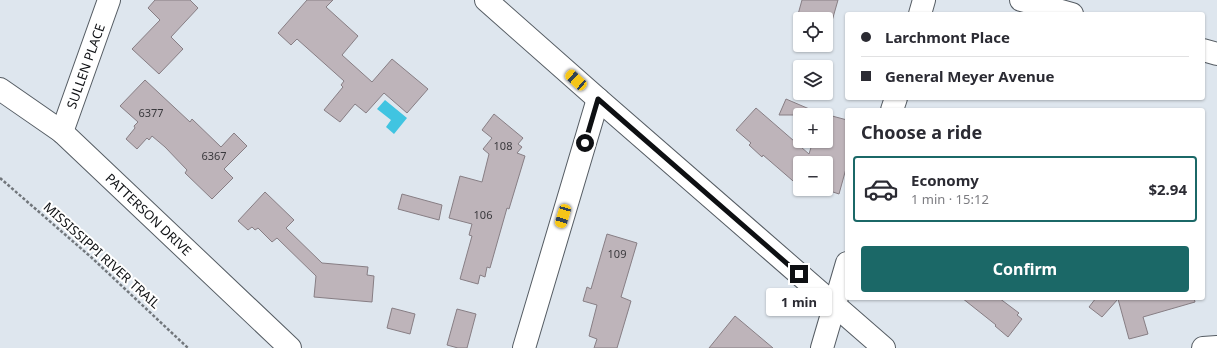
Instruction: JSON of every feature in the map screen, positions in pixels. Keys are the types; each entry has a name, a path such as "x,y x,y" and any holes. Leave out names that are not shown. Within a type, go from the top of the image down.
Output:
{"street":[{"name":"SULLEN PLACE","path":"62,132 109,0"},
{"path":"486,0 884,348"},
{"path":"921,12 924,0"},
{"path":"1021,0 1065,12"},
{"path":"1205,51 1217,54"},
{"name":"PATTERSON DRIVE","path":"0,89 62,132 290,348"},
{"path":"524,348 598,99"},
{"path":"822,348 845,271"},
{"path":"1203,348 1217,347"}],"path":[{"name":"MISSISSIPPI RIVER TRAIL","path":"0,178 92,258 188,348"}],"water":[{"path":"385,100 407,118 394,134 386,127 391,120 377,109"}],"building":[{"path":"155,0 190,0 198,8 171,37 183,49 159,74 132,49 160,20 148,8"},
{"path":"307,0 333,0 326,7 358,36 342,55 372,82 392,59 428,89 407,113 384,93 366,113 355,104 340,122 324,110 343,87 341,85 344,81 297,39 291,45 278,33"},
{"path":"802,0 838,0 833,18 833,12 799,12"},
{"path":"145,80 190,122 192,119 221,147 234,133 247,146 224,169 233,178 212,199 185,173 187,170 152,136 149,140 147,138 137,149 126,139 138,122 120,106"},
{"path":"786,99 807,108 793,108 793,115 779,115"},
{"path":"756,108 793,140 793,148 802,148 809,154 811,148 833,148 833,116 845,119 845,172 839,194 833,192 833,156 793,156 793,181 763,155 762,157 749,145 751,143 736,130"},
{"path":"494,114 523,138 518,144 522,147 517,153 525,156 509,209 507,208 490,268 487,267 485,277 480,275 478,284 460,279 472,236 469,235 472,224 449,218 460,176 482,182 489,154 483,149 492,138 482,130"},
{"path":"265,192 294,220 286,228 322,263 368,267 367,275 374,276 372,302 314,297 316,276 277,238 272,242 258,228 255,230 252,227 248,230 238,221"},
{"path":"402,194 442,205 439,220 398,209"},
{"path":"607,234 637,243 621,297 631,301 617,348 594,348 597,339 589,336 597,305 583,301 587,287 591,289"},
{"path":"965,300 1002,300 1019,313 1017,315 1022,319 1008,337 995,326 996,325"},
{"path":"1094,300 1117,300 1102,317 1089,307"},
{"path":"1118,300 1194,300 1195,302 1143,317 1148,334 1129,339"},
{"path":"392,308 415,314 410,334 387,328"},
{"path":"457,309 476,314 467,348 458,348 447,345"},
{"path":"735,316 773,348 709,348"}],"route":[{"path":"585,143 598,99 799,274"}]}
